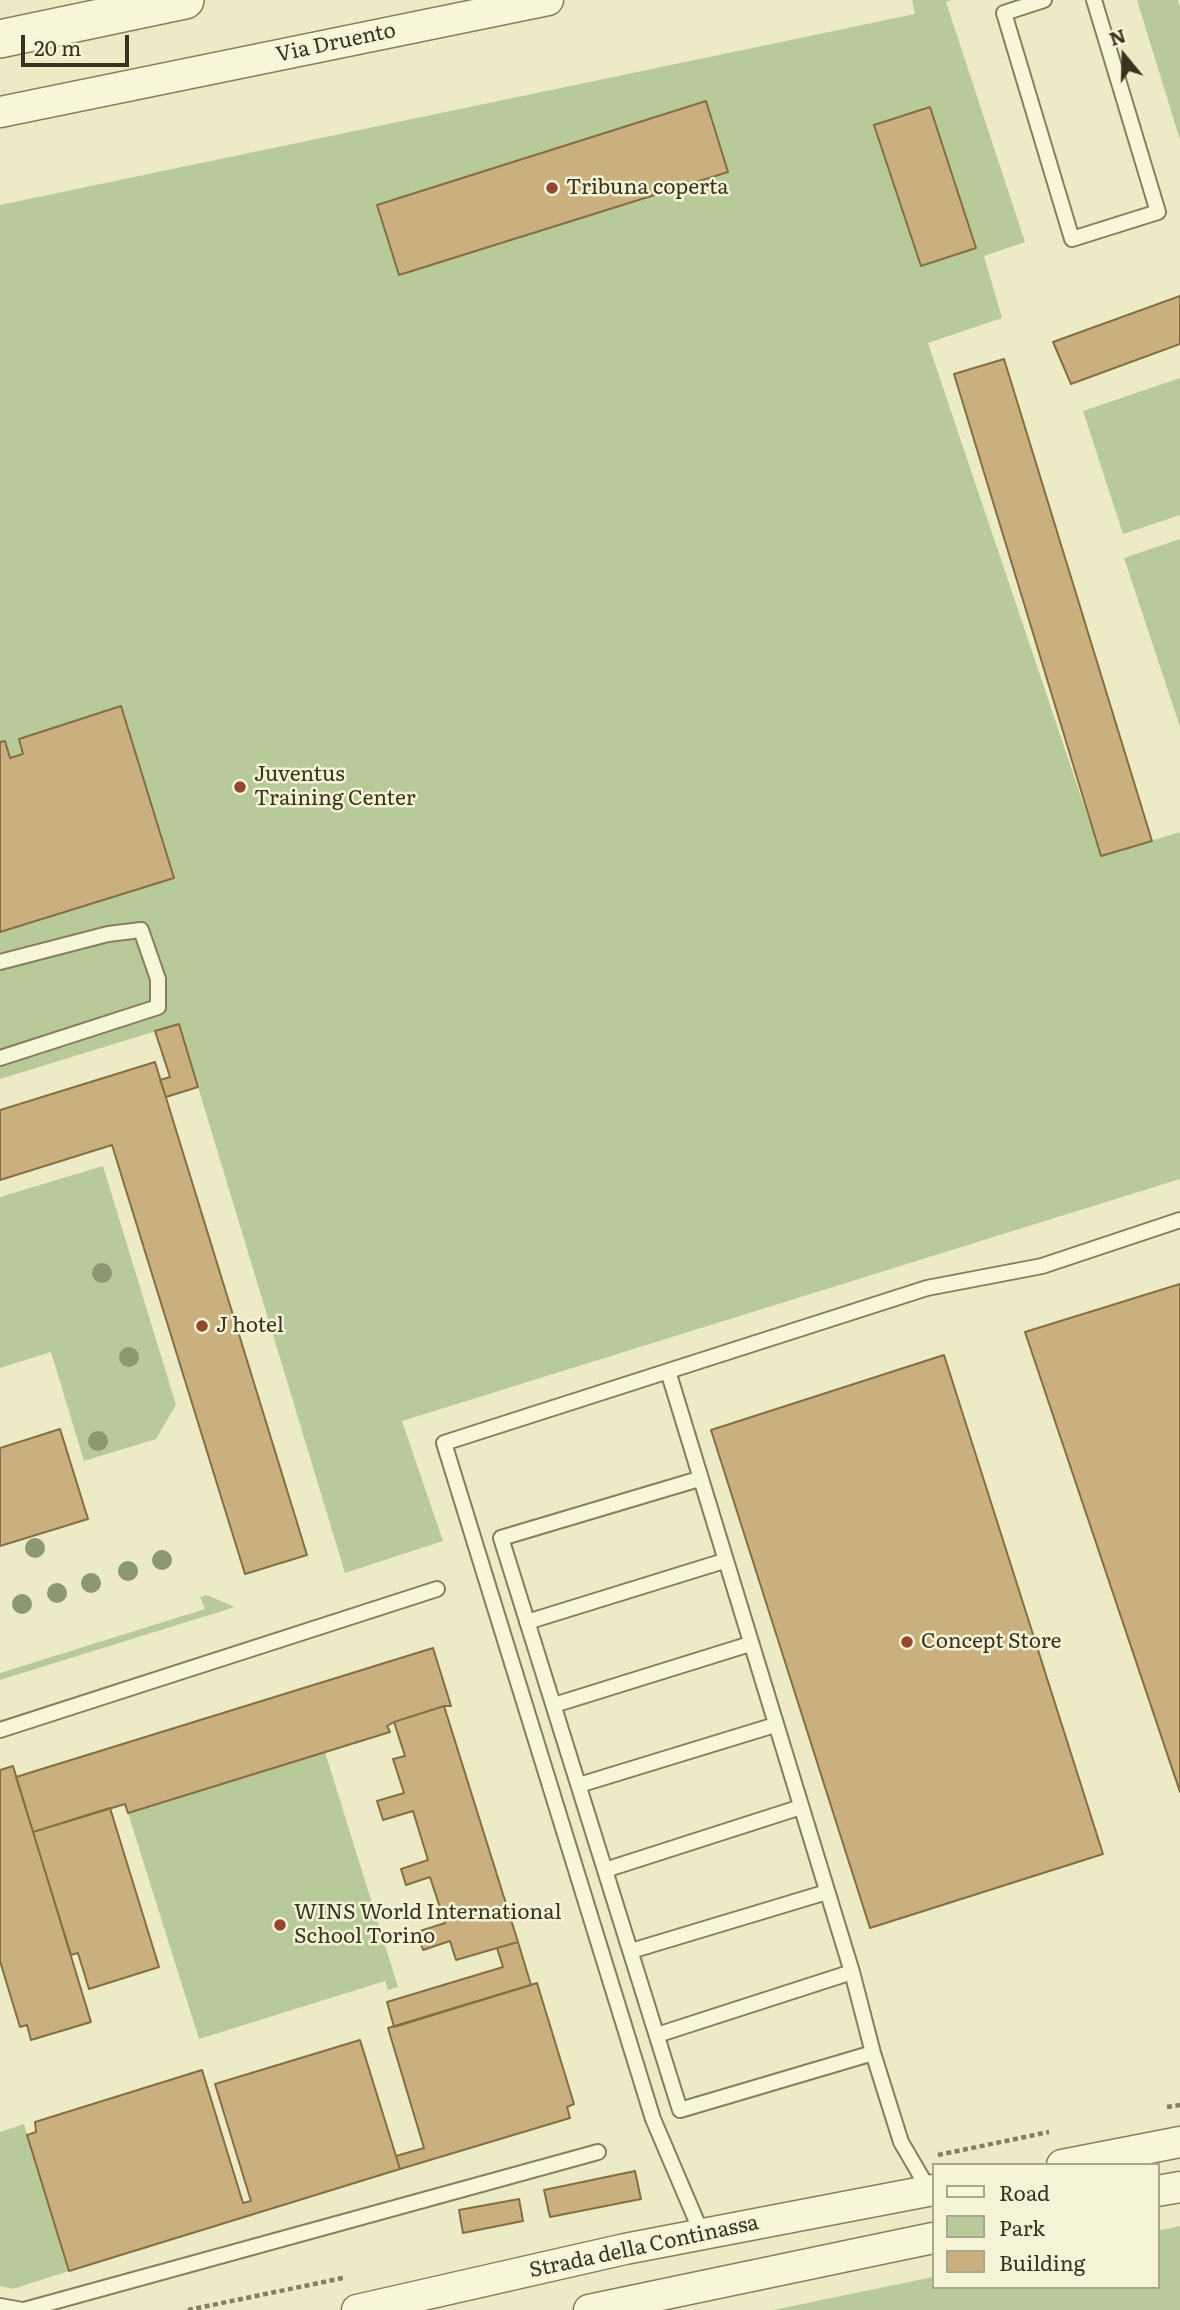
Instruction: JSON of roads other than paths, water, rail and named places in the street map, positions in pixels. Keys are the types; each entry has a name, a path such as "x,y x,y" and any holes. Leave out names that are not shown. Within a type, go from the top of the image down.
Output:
{"street":[{"path":"0,39 185,0"},
{"name":"Via Druento","path":"0,112 548,0"},
{"path":"1072,2163 1180,2142"},
{"path":"1159,2192 1180,2187"},
{"name":"Strada della Continassa","path":"357,2310 702,2234 931,2190"},
{"path":"589,2310 932,2238"}],"lane":[{"path":"1044,0 1004,13 1072,239 1158,212 1094,0"},
{"path":"0,961 108,934 141,930 158,979 158,1007 0,1058"},
{"path":"702,2234 653,2119 444,1443 927,1288 1042,1266 1180,1220"},
{"path":"668,1371 724,1562 852,1972 873,2053 901,2142 931,2190"},
{"path":"699,1479 501,1538 680,2110 873,2053"},
{"path":"527,1622 724,1562"},
{"path":"0,1730 437,1589"},
{"path":"554,1705 750,1644"},
{"path":"579,1785 775,1725"},
{"path":"605,1870 801,1807"},
{"path":"631,1951 827,1892"},
{"path":"657,2035 852,1972"},
{"path":"0,2306 23,2310 598,2152"}],"place":[{"name":"Tribuna coperta","path":"552,188"},
{"name":"Juventus Training Center","path":"240,787"},
{"name":"J hotel","path":"202,1326"},
{"name":"Concept Store","path":"907,1642"},
{"name":"WINS World International School Torino","path":"280,1925"}]}
